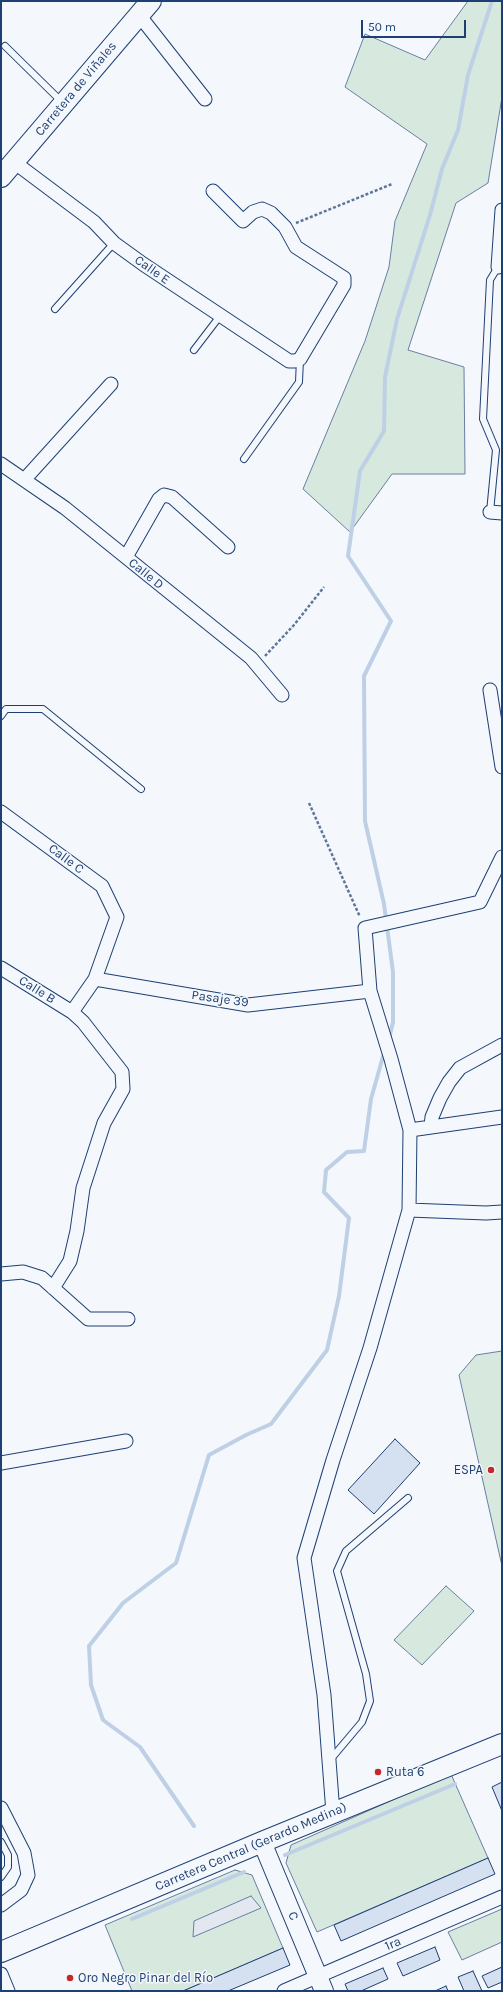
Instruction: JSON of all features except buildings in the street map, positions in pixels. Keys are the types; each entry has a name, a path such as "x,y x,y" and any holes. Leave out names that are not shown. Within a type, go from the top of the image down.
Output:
{"main road":[{"name":"Carretera de Viñales","path":"1,177 144,6"},
{"name":"Carretera Central (Gerardo Medina)","path":"1,1952 333,1812 502,1744"}],"street":[{"path":"144,6 205,99"},
{"name":"Calle E","path":"14,162 94,222 114,243 220,316 289,361 295,362 300,359"},
{"path":"213,191 243,220 253,212 262,210 271,213 284,227 296,247 344,278 344,285 300,359"},
{"path":"498,267 502,210"},
{"path":"24,480 111,384"},
{"name":"Calle D","path":"1,464 65,508 245,654 257,665 282,695"},
{"path":"126,557 159,499 164,495 172,497 228,547"},
{"path":"490,690 502,767"},
{"name":"Calle C","path":"1,812 102,886 117,917 95,979"},
{"path":"333,1812 324,1695 304,1558 333,1460 370,1348 409,1210 410,1130 391,1059 370,992 365,928 480,902 502,857"},
{"name":"Calle B","path":"1,968 72,1012 84,1022 122,1072 123,1089 104,1123 83,1188 77,1231 70,1261 53,1288"},
{"path":"72,1012 95,979"},
{"name":"Pasaje 39","path":"95,979 248,1005 370,992"},
{"path":"431,1126 432,1118 440,1098 449,1082 460,1068 502,1045"},
{"path":"410,1130 431,1126 502,1118"},
{"path":"409,1210 486,1214 502,1212"},
{"path":"1,1274 23,1272 42,1278 88,1319 128,1319"},
{"path":"1,1463 126,1441"},
{"path":"1,1808 24,1853 28,1875 21,1890 1,1905"},
{"name":"C","path":"262,1842 321,1984"},
{"name":"1ra","path":"284,1991 321,1984 502,1897"},
{"path":"1,1974 8,1991"}],"lane":[{"path":"5,46 64,103"},
{"path":"54,309 114,243"},
{"path":"496,512 496,450 482,419 490,280 498,267"},
{"path":"194,350 220,316"},
{"path":"244,459 299,382 300,359"},
{"path":"1,716 6,709 43,709 141,789"},
{"path":"329,1761 362,1722 370,1700 366,1674 337,1571 346,1552 408,1498"},
{"path":"1,1842 8,1855 8,1867 1,1877"}],"path":[{"path":"284,227 392,184"},
{"path":"257,665 294,625 324,587"},
{"path":"309,802 365,928"}],"shaded area":[{"path":"468,1 502,1 502,97 488,183 456,203 408,350 464,367 465,474 392,474 350,532 303,489 365,341 389,267 395,221 427,144 345,87 365,34 425,60"},
{"name":"ESPA","path":"502,1351 502,1566 459,1375 476,1355"},
{"path":"446,1586 474,1611 422,1665 394,1640"},
{"path":"451,1774 488,1858 317,1932 286,1863 291,1845"},
{"path":"235,1870 252,1875 283,1948 183,1991 132,1991 105,1925"},
{"path":"251,1896 261,1908 193,1937 194,1921"},
{"path":"502,1909 502,1942 462,1960 448,1932"}],"waterway":[{"path":"389,1039 393,1022 393,972 384,904 365,821 364,676 391,621 348,556 360,471 384,431 385,377 397,319 430,215 442,169 458,130 468,75 492,1"},
{"path":"194,1826 140,1747 103,1720 91,1685 89,1646 123,1603 176,1563 209,1455 246,1435 271,1424 327,1350 339,1296 349,1218 324,1192 326,1170 347,1152 364,1151 371,1099 384,1053"},
{"path":"285,1855 455,1784"},
{"path":"132,1919 244,1872"}],"place":[{"name":"ESPA","path":"491,1470"},
{"name":"Ruta 6","path":"378,1772"},
{"name":"Oro Negro Pinar del Río","path":"70,1978"}]}
